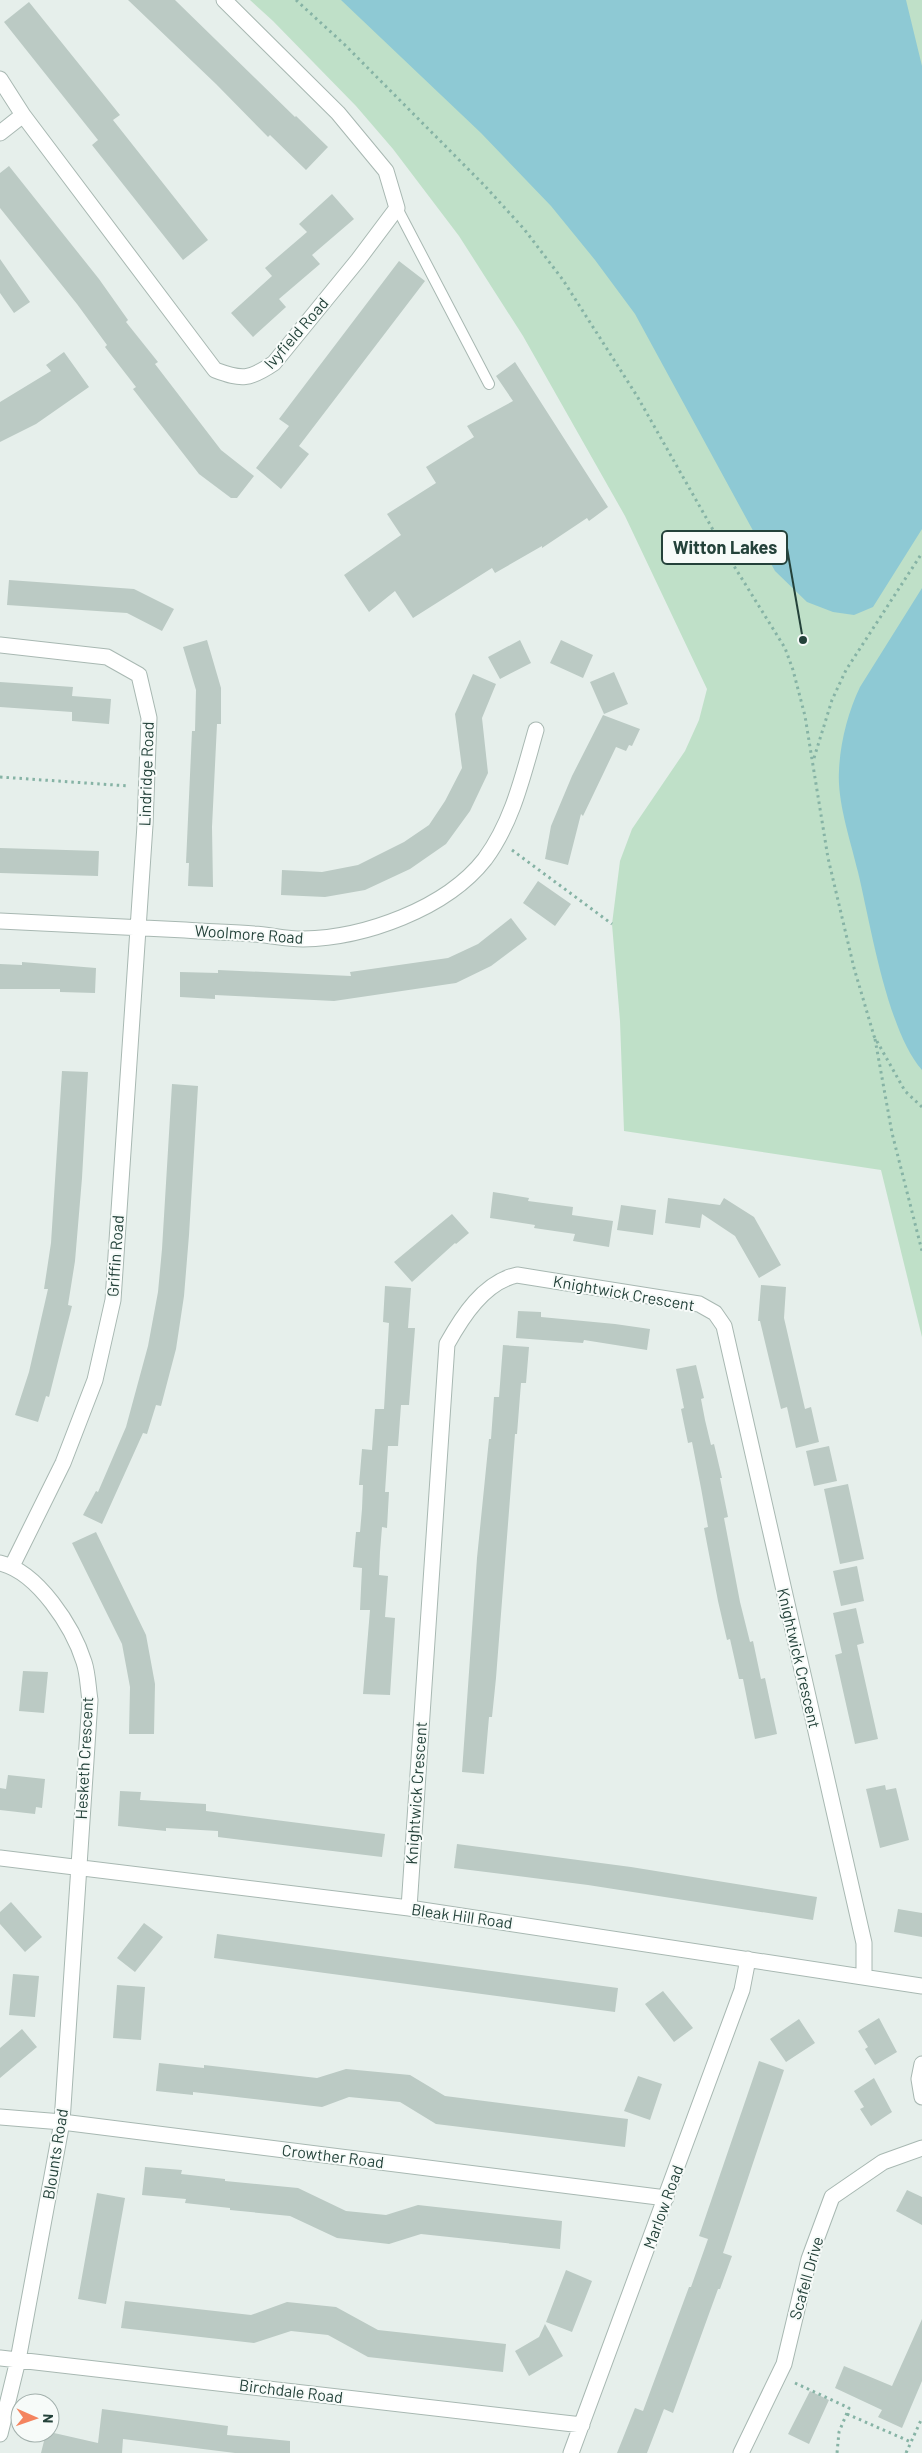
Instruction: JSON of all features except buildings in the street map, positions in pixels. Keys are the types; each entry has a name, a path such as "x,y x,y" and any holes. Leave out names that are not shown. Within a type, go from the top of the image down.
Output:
{"street":[{"path":"224,0 338,113 386,171 397,208"},
{"name":"Ivyfield Road","path":"0,79 23,115 215,370 239,379 260,373 274,363 358,260 397,208"},
{"path":"0,133 23,115"},
{"name":"Lindridge Road","path":"0,645 107,657 140,675 150,718 137,928"},
{"name":"Woolmore Road","path":"0,920 252,934 302,939 362,930 381,925 445,896 464,882 498,840 514,807 536,730"},
{"name":"Griffin Road","path":"6,1565 63,1463 91,1390 113,1300 137,928"},
{"name":"Knightwick Crescent","path":"409,1908 447,1344 464,1314 495,1285 507,1277 517,1275 699,1304 715,1313 724,1326 864,1943 864,1976"},
{"name":"Hesketh Crescent","path":"6,1565 60,1610 84,1663 90,1700 77,1869"},
{"name":"Bleak Hill Road","path":"0,1858 77,1869 409,1908 922,1986"},
{"name":"Blounts Road","path":"0,2434 18,2360 62,2122 77,1869"},
{"name":"Marlow Road","path":"571,2453 742,1990 748,1959"},
{"path":"922,2064 919,2079 922,2096"},
{"name":"Crowther Road","path":"0,2117 62,2122 666,2198"},
{"name":"Scafell Drive","path":"741,2453 784,2364 809,2259 832,2197 883,2162 922,2148"},
{"name":"Birchdale Road","path":"0,2358 582,2425"}],"lane":[{"path":"397,208 489,384"}],"path":[{"path":"296,0 345,45 484,185 524,229 574,295 637,396 724,550 785,648 805,716 828,858 854,968 874,1036 892,1133 922,1252"},
{"path":"813,761 832,700 846,670 922,553"},
{"path":"0,777 146,788"},
{"path":"498,840 612,924"},
{"path":"874,1036 905,1091 922,1107"},
{"path":"778,2375 849,2408 839,2432 838,2453"},
{"path":"846,2414 911,2442"},
{"path":"906,2453 922,2418"}],"green space":[{"path":"250,0 922,0 922,1337 881,1170 624,1131 620,1021 612,924 620,861 632,829 685,751 699,720 707,689 625,516 523,336 459,236 393,149 356,106"}],"water":[{"path":"341,0 906,0 922,66 922,529 873,607 854,615 833,612 807,602 775,571 635,314 595,260 551,206 481,133"},
{"path":"922,588 922,1070 899,1030 890,1004 845,822 839,783 843,739 848,717 860,687"}],"place":[{"name":"Witton Lakes","path":"803,640"}]}
